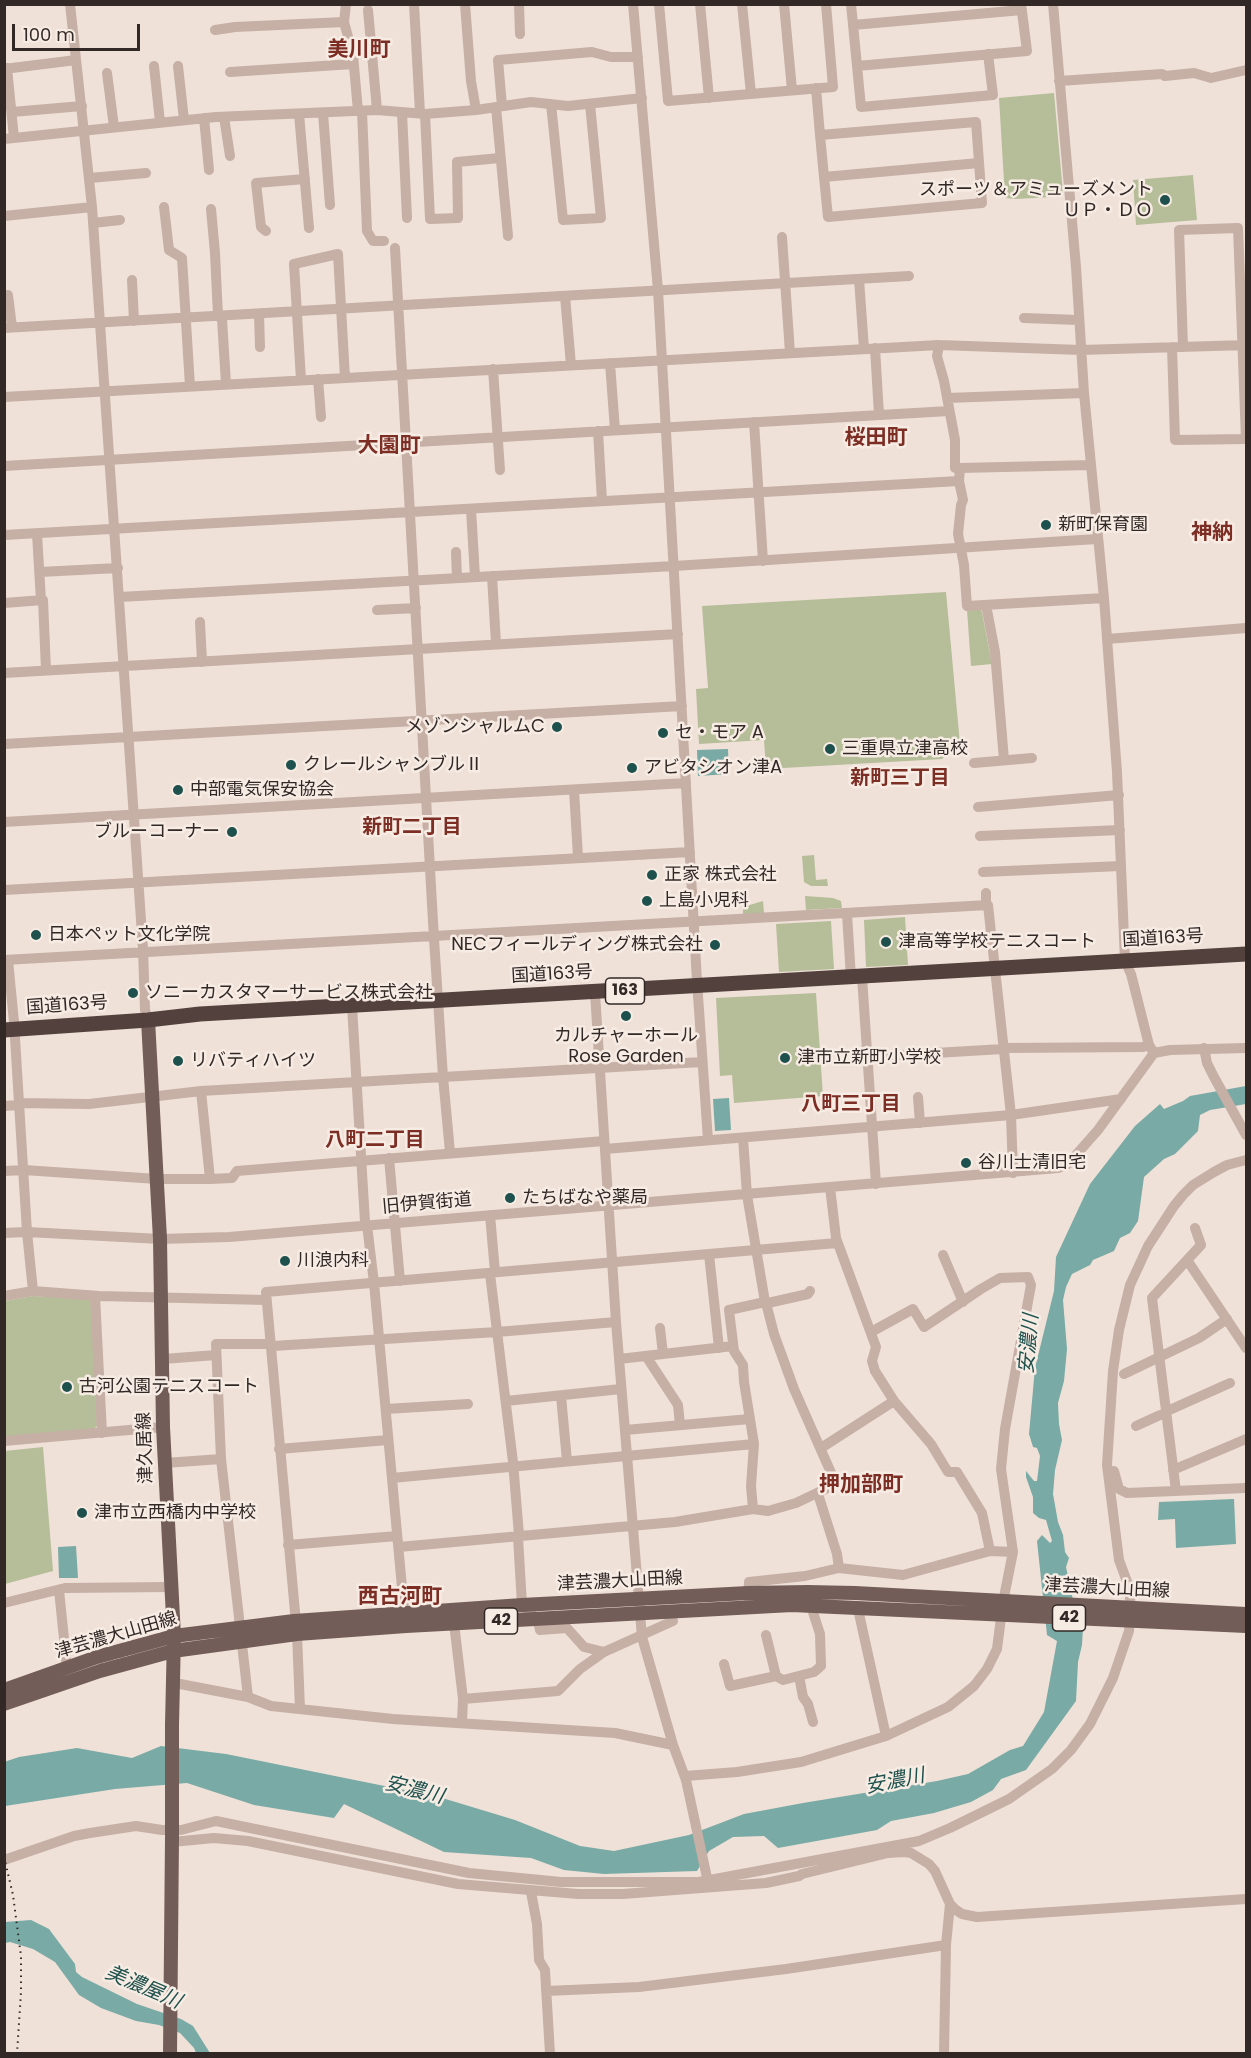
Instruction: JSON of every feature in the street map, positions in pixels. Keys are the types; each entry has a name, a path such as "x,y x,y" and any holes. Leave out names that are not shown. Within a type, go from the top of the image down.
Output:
{"highway":[{"name":"国道163号","path":"9,1029 148,1020 200,1014 1246,954"}],"main road":[{"name":"津久居線","path":"148,1020 160,1239 163,1428 174,1636 170,2054"},
{"name":"津芸濃大山田線","path":"405,1619 454,1623 537,1619 748,1593 855,1593 1005,1609"},
{"name":"津芸濃大山田線","path":"4,1690 67,1668 174,1636 241,1633 405,1619 522,1605 1005,1609 1130,1615 1246,1626"},
{"name":"津芸濃大山田線","path":"1130,1615 1246,1614"},
{"name":"津芸濃大山田線","path":"4,1704 100,1671 241,1633"}],"street":[{"path":"70,4 90,178 148,1020"},
{"path":"346,4 344,22 360,111 367,231 373,241 384,241"},
{"path":"414,4 430,219 458,218 457,162 501,158"},
{"path":"465,4 471,81 476,110"},
{"path":"519,4 520,34"},
{"path":"633,4 658,291 697,986 708,1140"},
{"path":"659,4 668,101 833,87 826,4"},
{"path":"700,4 709,98"},
{"path":"742,4 751,94"},
{"path":"784,4 792,90"},
{"path":"851,4 861,107 993,94 988,54"},
{"path":"1053,4 1119,795 1125,961 1131,974 1151,1049"},
{"path":"853,25 1021,8 1027,51 857,66"},
{"path":"368,10 377,110"},
{"path":"215,30 344,22"},
{"path":"508,236 501,158 498,60 592,52 611,57 638,57"},
{"path":"76,60 6,68 12,112 9,138 204,118 377,110 423,114 476,110 531,102 568,106 642,98"},
{"path":"230,72 353,64"},
{"path":"154,66 160,123"},
{"path":"178,66 184,120"},
{"path":"1059,81 1194,73 1211,78 1246,70"},
{"path":"107,73 114,127"},
{"path":"816,88 820,135 828,217 982,203 976,122 820,135"},
{"path":"551,104 563,220 601,218 590,104"},
{"path":"12,112 82,106"},
{"path":"323,113 330,205"},
{"path":"402,113 407,218"},
{"path":"299,114 309,228"},
{"path":"224,117 230,156"},
{"path":"204,118 209,170"},
{"path":"824,177 979,163"},
{"path":"90,178 146,173"},
{"path":"266,231 261,227 256,183 305,179"},
{"path":"4,216 92,207"},
{"path":"164,207 170,250 182,258 190,386"},
{"path":"211,209 216,255 218,316 222,319 226,384"},
{"path":"93,223 120,220"},
{"path":"1238,228 1244,345 1246,439 1175,440 1179,230 1238,228"},
{"path":"782,237 790,353"},
{"path":"395,248 438,1000 450,1152"},
{"path":"301,380 294,264 338,254 345,378"},
{"path":"8,295 8,328 909,276"},
{"path":"859,279 879,415"},
{"path":"132,280 134,321"},
{"path":"565,296 571,365"},
{"path":"258,314 260,347"},
{"path":"1024,318 1079,320"},
{"path":"939,345 937,356 955,440 955,468 1091,465"},
{"path":"4,397 939,345 1081,350 1244,345"},
{"path":"610,363 615,430"},
{"path":"493,369 500,471"},
{"path":"318,379 321,417"},
{"path":"947,398 1084,393"},
{"path":"4,465 949,411"},
{"path":"754,422 763,561"},
{"path":"598,431 602,501"},
{"path":"960,468 959,481 963,500 958,530 962,547 967,606 1104,598"},
{"path":"4,536 959,481"},
{"path":"471,509 476,577"},
{"path":"37,534 41,601"},
{"path":"120,597 763,561 1097,539"},
{"path":"456,552 458,578"},
{"path":"40,572 117,568"},
{"path":"492,576 496,644"},
{"path":"4,603 44,600 46,670"},
{"path":"986,605 995,652 1004,760"},
{"path":"377,610 416,608"},
{"path":"200,622 202,662"},
{"path":"1107,639 1246,628"},
{"path":"4,673 678,634"},
{"path":"4,744 682,706"},
{"path":"974,763 1032,758"},
{"path":"4,822 686,783"},
{"path":"574,790 578,857"},
{"path":"978,807 1119,795"},
{"path":"980,836 1120,830"},
{"path":"4,890 690,852"},
{"path":"983,872 1121,866"},
{"path":"986,893 1011,1115 1013,1173"},
{"path":"33,1291 19,1104 9,1029 6,960 986,905"},
{"path":"847,914 867,1056 876,1184"},
{"path":"595,993 616,1322 642,1635 673,1745 685,1778 709,1887"},
{"path":"352,1006 365,1222 374,1283 405,1619"},
{"path":"867,1056 1003,1048 1143,1047 1170,1050 1246,1048"},
{"path":"1204,1048 1207,1063 1246,1135"},
{"name":"旧伊賀街道","path":"4,1233 27,1232 160,1239 229,1237 1013,1173 1064,1166 1098,1130 1121,1100 1151,1049"},
{"path":"4,1106 89,1104 201,1091 702,1062"},
{"path":"201,1091 210,1179"},
{"path":"918,1097 920,1123"},
{"path":"4,1171 24,1170 157,1179 232,1178 237,1171 450,1152 743,1138 1011,1115 1121,1100"},
{"path":"288,1545 518,1536 675,1522 753,1509 768,1511 796,1503 836,1484 794,1389 774,1334 747,1195 743,1138"},
{"path":"389,1158 400,1281"},
{"path":"4,1860 82,1834 136,1826 181,1830 216,1821 470,1873 561,1882 706,1881 910,1843 950,1828 1009,1799 1043,1776 1090,1724 1105,1696 1120,1659 1130,1615 1129,1587 1117,1549 1107,1454 1110,1401 1119,1330 1135,1271 1162,1222 1183,1195 1201,1179 1227,1165 1246,1160"},
{"path":"830,1187 837,1243 876,1347 872,1361 875,1371 894,1401 931,1444 948,1472 957,1472 982,1513 990,1551"},
{"path":"490,1215 492,1273 513,1466 522,1605 537,1619 540,1630 567,1629 584,1647 604,1652"},
{"path":"1176,1491 1152,1298 1201,1245 1195,1228"},
{"path":"300,1709 300,1677 266,1292 837,1243"},
{"path":"709,1254 719,1348"},
{"path":"943,1256 963,1302"},
{"path":"1187,1260 1246,1348"},
{"path":"685,1778 801,1762 886,1736 948,1707 974,1686 998,1649 1013,1552 1001,1469 1005,1429 1031,1286 1028,1277 1000,1278 924,1327 913,1310 871,1332"},
{"path":"4,1296 33,1291 95,1296 266,1300"},
{"path":"753,1509 751,1486 754,1444 743,1365 734,1351 729,1310 808,1294 810,1291"},
{"path":"95,1296 102,1433"},
{"path":"1124,1374 1199,1338 1227,1319"},
{"path":"248,1697 221,1459 216,1344 270,1344 273,1346 616,1322"},
{"path":"660,1328 663,1354"},
{"path":"619,1359 733,1346"},
{"path":"163,1359 216,1355"},
{"path":"646,1356 678,1405 680,1425"},
{"path":"1136,1426 1230,1383"},
{"path":"506,1401 621,1389"},
{"path":"561,1396 567,1461"},
{"path":"821,1448 894,1401"},
{"path":"386,1409 468,1404"},
{"path":"625,1430 750,1419"},
{"path":"4,1441 163,1428"},
{"path":"1173,1470 1246,1439"},
{"path":"279,1449 388,1440"},
{"path":"392,1478 754,1444"},
{"path":"1107,1454 1113,1465 1119,1489 1127,1493 1246,1488"},
{"path":"165,1463 221,1459"},
{"path":"818,1494 837,1554 839,1568"},
{"path":"748,1607 749,1582 805,1576 839,1568 903,1575 990,1551 1013,1552"},
{"path":"4,1603 65,1588 170,1587"},
{"path":"59,1590 67,1668"},
{"path":"724,1664 730,1686 776,1676 783,1680 814,1672 821,1666 820,1635 811,1606"},
{"path":"858,1609 886,1736"},
{"path":"464,1699 558,1691 580,1669 604,1652 673,1621"},
{"path":"454,1623 464,1699 462,1722"},
{"path":"766,1635 776,1676"},
{"path":"799,1676 803,1697 808,1704 813,1722"},
{"path":"180,1684 248,1697 271,1706 393,1719 615,1733 673,1745"},
{"path":"172,1840 214,1838 248,1841 458,1884 531,1892 578,1894 623,1894 766,1883 888,1853 904,1852 911,1853 930,1864 950,1905 962,1914 978,1917 1246,1899"},
{"path":"531,1892 537,1924 539,1960 545,1970 550,2054"},
{"path":"944,2054 946,1944 950,1905"},
{"path":"546,1990 639,1987 786,1969 946,1944"}],"green space":[{"path":"1054,93 1063,193 1052,197 1005,198 999,98"},
{"name":"スポーツ＆アミューズメント ＵＰ・ＤＯ","path":"1193,175 1197,220 1136,225 1133,180"},
{"path":"946,592 960,744 942,759 766,769 764,740 699,744 696,689 708,688 702,606"},
{"path":"967,610 981,610 982,612 992,664 971,666"},
{"path":"814,855 816,880 827,879 828,886 811,886 804,882 802,856"},
{"path":"805,896 833,898 841,901 842,908 806,910"},
{"path":"763,901 764,913 743,915 743,907"},
{"name":"津高等学校テニスコート","path":"905,917 908,965 866,967 864,920"},
{"path":"831,921 834,969 779,972 776,924"},
{"path":"816,993 823,1096 734,1103 732,1075 720,1076 716,998"},
{"path":"33,1296 91,1301 97,1426 94,1429 5,1437 5,1301"},
{"path":"43,1447 53,1571 5,1584 5,1451"}],"water":[{"path":"728,749 729,774 698,776 697,750"},
{"path":"1246,1086 1246,1104 1210,1110 1200,1115 1198,1131 1175,1154 1164,1159 1144,1177 1138,1221 1130,1233 1120,1238 1114,1251 1093,1260 1090,1265 1072,1274 1066,1287 1063,1300 1067,1349 1064,1381 1058,1403 1062,1440 1055,1470 1053,1494 1065,1552 1069,1558 1066,1567 1073,1600 1083,1627 1076,1701 1026,1770 1001,1779 993,1790 971,1802 934,1813 891,1821 877,1830 778,1848 764,1836 733,1837 709,1851 697,1871 604,1874 564,1870 531,1858 444,1852 344,1804 334,1818 254,1805 187,1783 115,1789 5,1806 4,1762 19,1757 77,1748 132,1758 161,1746 226,1754 439,1797 515,1820 580,1846 614,1851 689,1835 744,1814 968,1774 1010,1750 1023,1746 1044,1712 1057,1641 1047,1635 1037,1541 1042,1535 1050,1543 1052,1541 1046,1520 1033,1513 1033,1497 1026,1477 1026,1471 1034,1481 1037,1481 1040,1456 1037,1448 1033,1447 1029,1434 1035,1368 1054,1291 1056,1257 1090,1184 1135,1126 1160,1104 1164,1109 1190,1096"},
{"path":"729,1098 731,1130 715,1131 713,1099"},
{"path":"1234,1499 1236,1544 1176,1548 1175,1519 1158,1520 1159,1502"},
{"path":"76,1546 78,1578 59,1578 58,1547"},
{"path":"31,1920 49,1929 75,1964 76,1972 82,1977 137,2004 181,2019 193,2026 210,2053 196,2053 180,2033 159,2025 136,2021 101,2008 79,1995 55,1962 33,1949 10,1942 5,1943 5,1922"}],"railway":[{"path":"4,1857 13,1895 21,1956 17,2054"}],"place":[{"name":"スポーツ＆アミューズメント ＵＰ・ＤＯ","path":"1165,200"},
{"name":"新町保育園","path":"1046,525"},
{"name":"メゾンシャルムC","path":"557,727"},
{"name":"セ・モア A","path":"663,733"},
{"name":"三重県立津高校","path":"830,749"},
{"name":"クレールシャンブルⅡ","path":"291,765"},
{"name":"アビタシオン津A","path":"632,768"},
{"name":"中部電気保安協会","path":"178,790"},
{"name":"ブルーコーナー","path":"232,832"},
{"name":"正家 株式会社","path":"652,875"},
{"name":"上島小児科","path":"647,901"},
{"name":"日本ペット文化学院","path":"36,935"},
{"name":"津高等学校テニスコート","path":"886,942"},
{"name":"NECフィールディング株式会社","path":"715,945"},
{"name":"ソニーカスタマーサービス株式会社","path":"133,993"},
{"name":"カルチャーホール Rose Garden","path":"626,1016"},
{"name":"津市立新町小学校","path":"785,1058"},
{"name":"リバティハイツ","path":"178,1061"},
{"name":"谷川士清旧宅","path":"966,1163"},
{"name":"たちばなや薬局","path":"510,1198"},
{"name":"川浪内科","path":"285,1261"},
{"name":"古河公園テニスコート","path":"67,1387"},
{"name":"津市立西橋内中学校","path":"82,1513"}],"district":[{"name":"美川町","path":"359,51"},
{"name":"桜田町","path":"876,439"},
{"name":"大園町","path":"389,447"},
{"name":"神納","path":"1212,534"},
{"name":"新町三丁目","path":"900,779"},
{"name":"新町二丁目","path":"412,828"},
{"name":"八町三丁目","path":"851,1105"},
{"name":"八町二丁目","path":"375,1141"},
{"name":"押加部町","path":"861,1486"},
{"name":"西古河町","path":"400,1598"}],"water label":[{"name":"安濃川","path":"1030,1344"},
{"name":"安濃川","path":"895,1782"},
{"name":"安濃川","path":"414,1791"},
{"name":"美濃屋川","path":"143,1988"}]}
